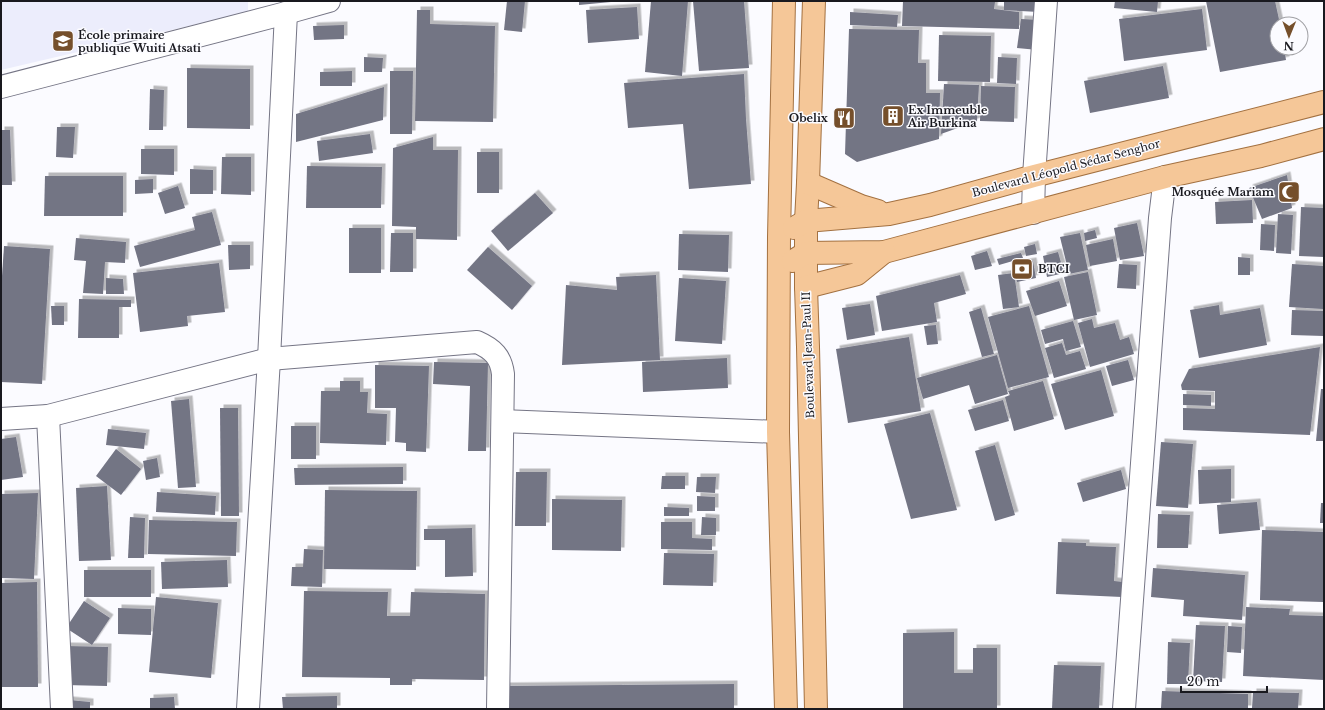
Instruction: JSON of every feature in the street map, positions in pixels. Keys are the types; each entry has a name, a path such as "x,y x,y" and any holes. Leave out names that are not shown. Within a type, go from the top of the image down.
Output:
{"main road":[{"path":"784,1 779,237 778,432 786,709"},
{"name":"Boulevard Jean-Paul II","path":"814,1 806,221 806,287 816,709"},
{"name":"Boulevard Léopold Sédar Senghor","path":"806,221 889,214 930,205 1034,176 1324,102"},
{"path":"780,269 806,253 884,252 1165,177 1261,156 1324,139"},
{"path":"808,183 861,206 889,214"},
{"path":"779,237 806,221"},
{"path":"806,287 857,274 884,252"}],"street":[{"path":"1,87 329,1"},
{"path":"1033,213 1034,176 1046,1"},
{"path":"248,709 269,359 286,13"},
{"path":"1124,709 1159,226 1165,177"},
{"path":"1,419 48,416 269,359 478,342 487,347 502,363 503,374 498,709"},
{"path":"48,416 62,709"},
{"path":"503,421 778,432"}],"shaded area":[{"name":"École primaire publique Wuiti Atsati","path":"1,1 248,1 248,12 1,70"}],"building":[{"path":"507,1 525,1 522,32 504,30"},
{"path":"579,1 611,1 611,2 579,5"},
{"path":"651,1 688,1 682,76 645,72"},
{"path":"693,1 744,1 749,68 699,71"},
{"path":"903,1 995,2 994,9 1019,12 1019,29 902,26"},
{"path":"1004,1 1040,1 1039,12 1004,10"},
{"path":"1115,1 1158,1 1157,12 1114,8"},
{"path":"1206,1 1275,1 1278,16 1269,16 1269,56 1285,56 1286,60 1220,72"},
{"path":"637,7 639,39 588,43 586,10"},
{"path":"1202,9 1207,50 1124,61 1119,19"},
{"path":"417,10 430,10 430,24 495,26 493,122 415,121"},
{"path":"850,12 898,15 897,27 850,25"},
{"path":"1021,19 1040,20 1038,50 1017,48"},
{"path":"344,25 344,39 314,40 313,26"},
{"name":"Ex Immeuble Air Burkina","path":"849,29 919,30 918,63 926,63 926,93 940,93 939,139 857,162 845,154"},
{"path":"939,35 991,36 990,82 938,81"},
{"path":"364,57 383,58 382,72 364,72"},
{"path":"998,57 1017,58 1016,84 997,83"},
{"path":"1163,66 1169,98 1090,113 1084,81"},
{"path":"187,68 250,69 250,129 187,128"},
{"path":"352,71 352,86 320,86 320,72"},
{"path":"390,71 413,71 412,134 390,134"},
{"path":"744,74 751,184 689,189 683,124 628,128 624,83"},
{"path":"944,84 979,85 977,121 941,134"},
{"path":"981,86 1015,87 1014,122 980,121"},
{"path":"384,87 383,120 296,142 296,114"},
{"path":"150,89 164,90 163,130 149,130"},
{"path":"57,127 75,127 73,158 56,157"},
{"path":"1,130 10,130 12,185 1,185"},
{"path":"370,134 373,153 319,161 317,141"},
{"path":"433,137 433,150 458,150 457,240 416,239 416,227 392,226 393,148"},
{"path":"141,149 174,149 174,175 141,174"},
{"path":"477,152 499,152 499,193 477,193"},
{"path":"222,157 251,157 251,195 221,194"},
{"path":"307,166 382,167 381,208 306,208"},
{"path":"190,169 213,170 213,194 190,194"},
{"path":"1287,175 1292,208 1262,219 1249,188"},
{"path":"45,176 123,176 123,216 44,216"},
{"path":"153,179 153,193 135,194 135,180"},
{"path":"178,186 185,208 165,214 158,193"},
{"path":"535,193 553,213 508,251 491,231"},
{"path":"1252,200 1253,223 1216,224 1215,202"},
{"path":"1301,207 1324,208 1324,257 1299,256"},
{"path":"212,212 221,245 140,267 134,246 195,230 192,217"},
{"path":"1278,214 1293,215 1291,254 1276,253"},
{"path":"1137,223 1144,256 1120,260 1114,228"},
{"path":"1261,224 1275,225 1274,251 1260,250"},
{"path":"349,228 381,228 381,273 349,273"},
{"path":"1095,230 1097,238 1085,241 1084,233"},
{"path":"391,233 413,233 413,272 390,272"},
{"path":"1080,233 1088,270 1069,274 1060,237"},
{"path":"679,234 729,235 728,272 678,270"},
{"path":"76,238 126,242 125,263 105,262 103,294 83,293 86,261 74,260"},
{"path":"1113,239 1117,261 1090,266 1086,245"},
{"path":"1035,244 1037,254 1026,256 1024,247"},
{"path":"228,245 250,245 250,269 229,270"},
{"path":"4,246 50,249 42,384 1,382 1,291"},
{"path":"488,247 532,286 512,310 467,270"},
{"path":"987,251 992,266 975,270 971,256"},
{"path":"1058,252 1064,273 1047,277 1043,256"},
{"path":"1021,253 1023,258 999,265 997,259"},
{"path":"1238,257 1250,258 1250,275 1238,275"},
{"path":"1033,261 1036,278 1017,282 1013,264"},
{"path":"219,263 225,312 187,316 188,326 140,332 133,273"},
{"path":"1119,264 1137,265 1136,289 1117,288"},
{"path":"1292,264 1324,266 1323,309 1289,307"},
{"path":"1088,272 1097,315 1074,320 1064,277"},
{"path":"1014,273 1019,307 1003,309 998,275"},
{"path":"656,275 660,360 562,365 566,285 617,290 616,277"},
{"path":"960,275 966,294 934,303 937,322 882,331 876,296"},
{"path":"106,278 123,279 124,294 106,294"},
{"path":"679,278 726,281 722,344 675,341"},
{"path":"1059,281 1067,306 1035,316 1026,291"},
{"path":"79,299 131,300 131,307 119,307 119,338 78,338"},
{"path":"870,304 875,335 847,340 842,308"},
{"path":"1219,305 1220,315 1260,308 1267,345 1199,358 1190,310"},
{"path":"51,306 64,306 64,325 52,325"},
{"path":"1029,306 1049,377 1008,388 988,317"},
{"path":"981,308 994,354 982,357 969,312"},
{"path":"1292,310 1324,311 1324,336 1291,335"},
{"path":"1092,319 1094,328 1115,323 1120,340 1129,337 1134,354 1090,367 1078,323"},
{"path":"1073,321 1081,347 1066,351 1063,339 1045,344 1041,330"},
{"path":"936,325 938,344 927,345 924,326"},
{"path":"909,337 921,411 848,423 836,349"},
{"path":"1062,343 1066,355 1080,351 1086,369 1054,378 1045,348"},
{"path":"1320,347 1310,435 1183,430 1183,408 1215,409 1215,391 1182,390 1181,385 1189,369"},
{"path":"997,355 1008,394 975,404 969,385 923,399 917,378"},
{"path":"727,358 728,388 643,392 642,362"},
{"path":"1128,360 1134,380 1112,386 1106,366"},
{"path":"434,362 488,363 486,451 468,451 470,386 433,384"},
{"path":"375,365 429,366 426,452 406,451 406,443 395,442 396,408 375,408"},
{"path":"1101,370 1114,416 1065,430 1051,384"},
{"path":"340,381 360,381 360,392 368,392 367,413 387,414 386,445 320,443 321,391 340,391"},
{"path":"1043,381 1054,419 1014,431 1005,397 1010,395 1008,391"},
{"path":"1321,389 1324,389 1324,441 1316,441"},
{"path":"1183,394 1211,395 1211,406 1183,405"},
{"path":"189,399 196,487 178,488 171,401"},
{"path":"1003,400 1009,421 975,431 968,410"},
{"path":"220,408 238,408 239,516 221,516"},
{"path":"930,413 957,510 911,519 884,424"},
{"path":"291,426 316,426 316,459 291,459"},
{"path":"108,429 146,433 144,449 106,445"},
{"path":"16,437 23,477 1,480 1,439"},
{"path":"1161,442 1193,444 1188,508 1156,506"},
{"path":"995,445 1015,515 995,521 975,451"},
{"path":"116,449 141,469 121,495 96,476"},
{"path":"157,458 160,477 146,480 143,461"},
{"path":"403,467 403,484 295,485 294,468"},
{"path":"1231,469 1231,502 1199,504 1198,470"},
{"path":"1121,470 1126,489 1083,502 1077,483"},
{"path":"516,472 547,472 546,526 515,526"},
{"path":"662,476 685,476 685,489 661,489"},
{"path":"697,477 716,477 715,493 696,492"},
{"path":"107,486 111,560 79,561 76,488"},
{"path":"325,490 417,491 416,570 324,569"},
{"path":"157,492 216,496 215,515 156,512"},
{"path":"38,493 34,579 1,578 1,494"},
{"path":"697,496 715,497 715,511 697,511"},
{"path":"552,499 622,500 621,551 552,550"},
{"path":"1257,502 1260,530 1219,534 1217,505"},
{"path":"1321,503 1324,503 1324,523 1320,523"},
{"path":"664,507 689,508 689,516 664,516"},
{"path":"1158,514 1190,515 1188,548 1157,548"},
{"path":"130,517 145,518 144,558 128,558"},
{"path":"702,517 716,518 716,535 701,535"},
{"path":"149,520 237,522 236,556 148,554"},
{"path":"661,522 692,522 692,538 712,539 712,550 661,549"},
{"path":"472,528 473,576 445,577 445,540 424,540 424,529"},
{"path":"1262,530 1324,532 1323,602 1260,600"},
{"path":"1058,542 1086,543 1086,546 1116,547 1114,581 1123,582 1122,597 1056,594"},
{"path":"304,549 323,550 322,587 291,586 292,567 303,567"},
{"path":"664,553 714,554 713,586 663,585"},
{"path":"227,560 228,587 162,589 161,562"},
{"path":"1153,568 1245,575 1242,620 1183,616 1184,600 1151,597"},
{"path":"84,570 151,570 151,597 84,597"},
{"path":"37,582 38,687 1,687 1,583"},
{"path":"304,591 388,592 387,616 410,616 411,592 485,594 484,680 412,679 412,685 390,685 390,678 302,677"},
{"path":"156,597 218,603 211,678 149,672"},
{"path":"84,601 110,618 92,645 66,628"},
{"path":"1246,607 1290,609 1289,615 1324,616 1324,680 1243,676"},
{"path":"118,608 151,609 151,635 118,634"},
{"path":"1196,625 1225,626 1222,682 1193,681"},
{"path":"1228,626 1242,627 1241,653 1227,652"},
{"path":"954,632 954,673 973,673 973,648 997,648 997,709 903,709 903,633"},
{"path":"1168,642 1190,643 1188,684 1167,684"},
{"path":"66,646 108,647 107,686 65,685"},
{"path":"1054,665 1101,666 1099,709 1052,709"},
{"path":"734,684 734,709 506,709 506,686"},
{"path":"1162,691 1248,694 1248,709 1161,708"},
{"path":"1253,692 1299,693 1298,709 1252,708"},
{"path":"337,696 337,709 283,709 282,697"},
{"path":"174,697 175,709 150,709 150,698"},
{"path":"69,700 90,702 90,709 69,709"}],"place":[{"name":"École primaire publique Wuiti Atsati","path":"63,41"},
{"name":"Ex Immeuble Air Burkina","path":"893,116"},
{"name":"Obelix","path":"844,118"},
{"name":"Mosquée Mariam","path":"1289,192"},
{"name":"BTCI","path":"1022,269"}]}
